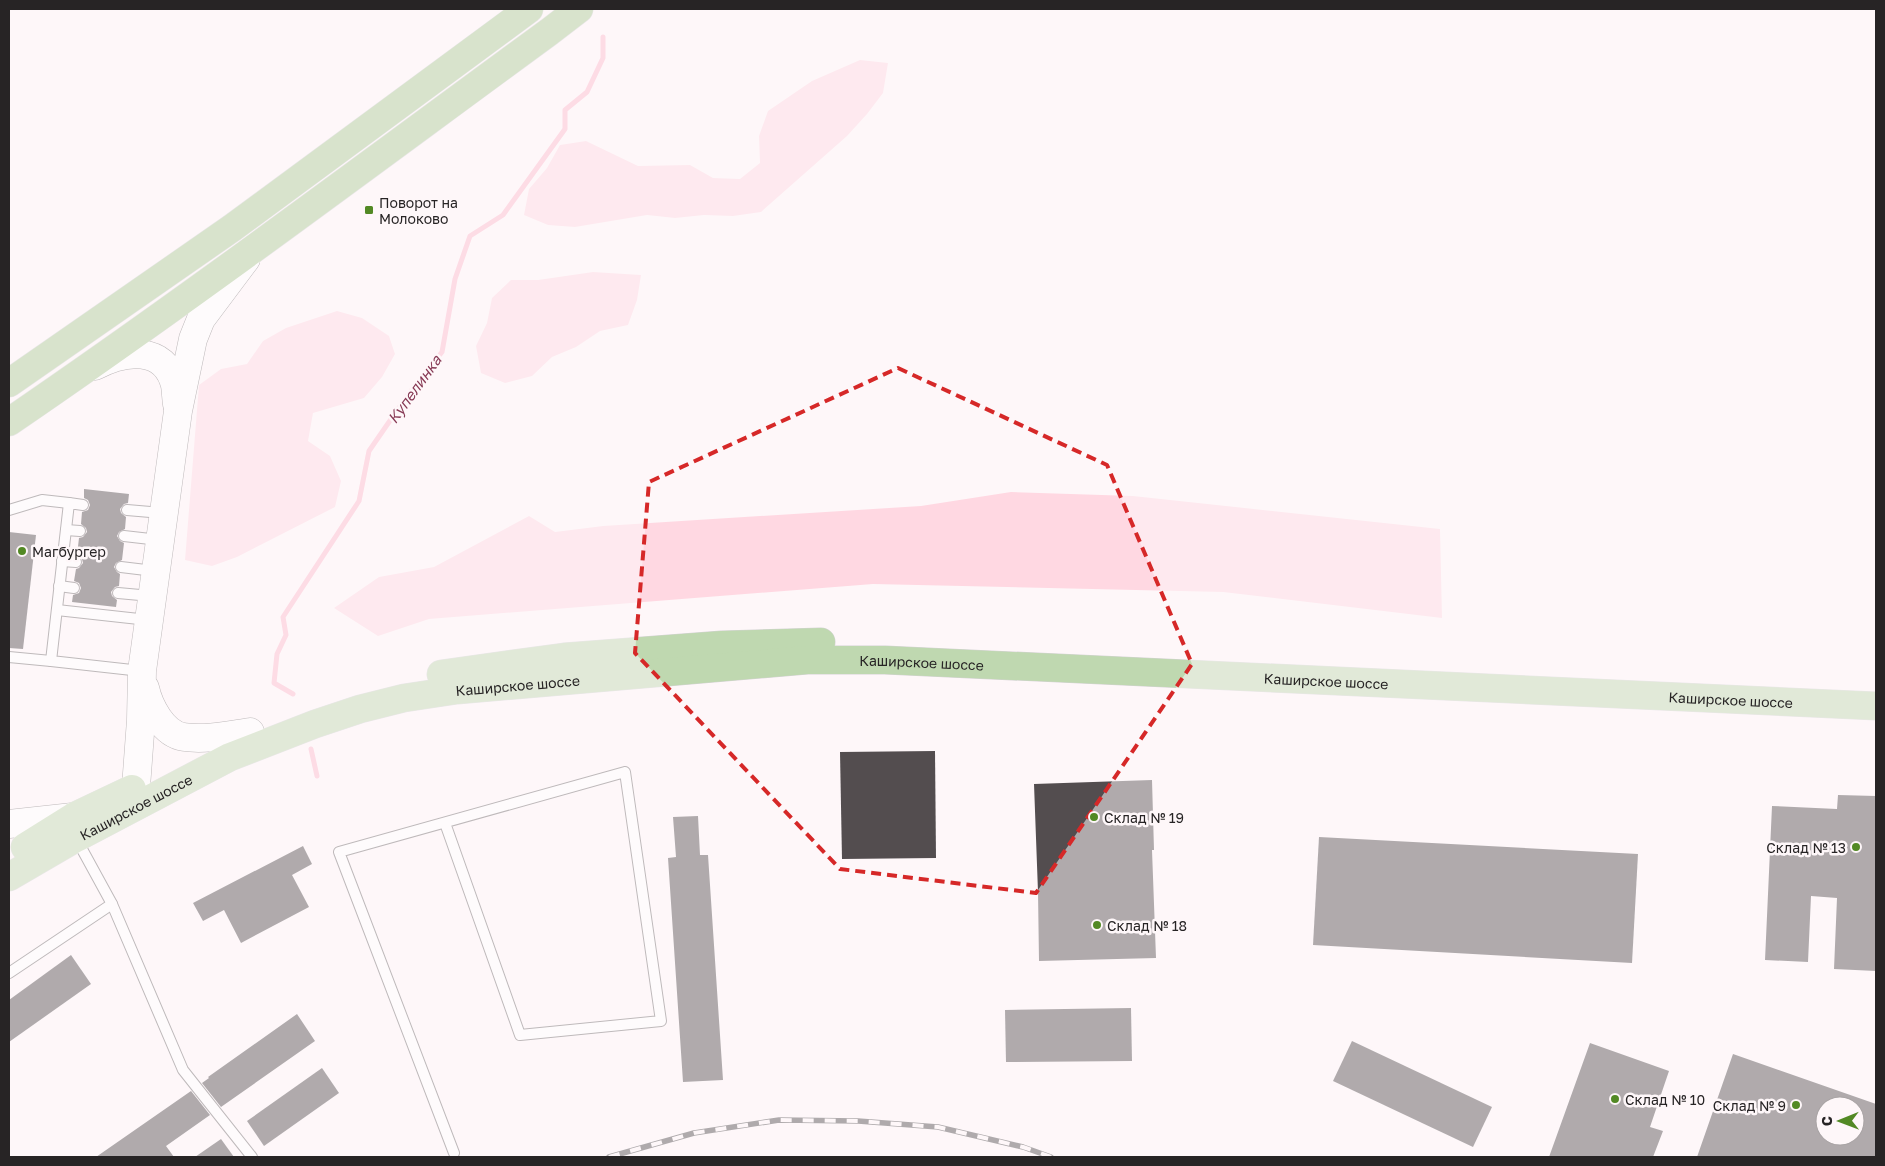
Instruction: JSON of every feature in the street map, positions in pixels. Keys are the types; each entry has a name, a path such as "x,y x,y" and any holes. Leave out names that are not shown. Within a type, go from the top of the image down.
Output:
{"highway":[{"path":"9,383 232,228 529,9"},
{"path":"9,422 254,248 579,9"}],"main road":[{"path":"136,787 142,671 178,410 194,338 201,319 217,295 254,248"},
{"path":"73,378 111,358 133,354 153,356 165,365 174,384 178,410"},
{"name":"Каширское шоссе","path":"9,877 74,828 136,787 250,732 345,696 438,674 564,657 722,645 871,641 1876,688"},
{"name":"Каширское шоссе","path":"9,858 230,757 315,724 360,709 404,698 457,690 807,660 924,662 1876,706"},
{"path":"142,671 147,696 155,715 168,728 182,737 209,738 250,732"},
{"path":"9,824 74,828"}],"lane":[{"path":"9,510 42,500 83,505"},
{"path":"51,661 69,503"},
{"path":"127,510 162,527"},
{"path":"124,536 162,527"},
{"path":"66,530 80,531"},
{"path":"62,561 76,562"},
{"path":"121,567 152,596"},
{"path":"59,586 74,588"},
{"path":"118,593 152,596"},
{"path":"57,610 152,596"},
{"path":"9,657 142,671"},
{"path":"445,823 520,1035 661,1021 626,772 339,852 454,1153"},
{"path":"74,828 112,904 183,1070 252,1157"},
{"path":"9,973 112,904"}],"highlighted area":[{"path":"898,368 1107,465 1192,664 1036,893 840,869 635,653 649,482"}],"shaded area":[{"path":"860,60 888,63 883,93 847,136 761,212 733,216 704,215 675,218 647,215 575,227 548,225 524,215 529,189 547,168 560,145 586,141 638,166 690,165 713,178 740,179 760,163 759,136 768,111 812,81"},
{"path":"593,272 641,275 637,300 628,325 600,331 576,347 552,357 532,376 505,383 481,373 476,346 487,323 492,298 511,280 538,280"},
{"path":"337,311 362,318 389,336 395,354 382,377 364,398 313,413 308,441 330,456 341,481 335,507 237,557 212,566 185,560 199,385 221,369 247,364 263,341 286,328"},
{"path":"1011,492 1133,496 1440,529 1442,618 1223,592 873,584 429,619 378,636 334,608 379,577 434,567 529,516 555,532 603,526 921,506"}],"building":[{"path":"84,489 129,494 128,503 124,504 120,509 121,513 126,517 125,529 119,532 117,536 124,543 122,560 116,563 114,567 120,574 119,586 115,587 111,592 112,596 117,600 116,607 72,602 73,595 79,593 81,588 79,583 74,581 76,569 83,563 82,559 77,555 79,538 83,537 87,532 86,528 81,524 82,512 88,510 90,505 88,500 84,498"},
{"path":"9,532 36,535 23,649 9,648"},
{"path":"935,751 936,858 842,859 840,752"},
{"path":"1152,780 1154,850 1152,850 1156,958 1039,961 1034,784"},
{"path":"1838,795 1876,796 1876,971 1834,969 1837,898 1811,896 1808,962 1765,960 1772,806 1837,809"},
{"path":"698,816 700,855 708,855 723,1080 683,1082 668,858 676,857 673,817"},
{"path":"1319,837 1638,854 1632,963 1313,945"},
{"path":"303,846 312,864 292,875 309,907 241,943 224,910 203,921 193,903"},
{"path":"71,955 91,984 9,1042 9,1000"},
{"path":"1131,1008 1132,1061 1006,1062 1005,1010"},
{"path":"297,1014 315,1041 221,1107 202,1083"},
{"path":"1352,1041 1492,1107 1473,1147 1333,1081"},
{"name":"Склад № 10","path":"1590,1043 1669,1071 1650,1127 1663,1131 1653,1157 1549,1157"},
{"name":"Склад № 9","path":"1733,1054 1853,1096 1815,1096 1815,1146 1865,1146 1865,1100 1876,1104 1876,1157 1697,1157"},
{"path":"322,1068 339,1093 264,1146 247,1121"},
{"path":"191,1091 210,1115 166,1146 174,1157 96,1157"},
{"path":"221,1139 234,1157 195,1157"}],"waterway":[{"name":"Купелинка","path":"293,694 274,683 277,654 286,635 283,617 359,501 369,451 407,396 442,352 455,279 470,236 503,215 565,129 565,110 587,92 603,58 603,37"},
{"name":"Купелинка","path":"311,749 317,776"}],"railway":[{"path":"609,1157 694,1133 779,1120 858,1121 938,1127 1023,1147 1051,1157"}],"place":[{"name":"Поворот на Молоково","path":"369,210"},
{"name":"Магбургер","path":"22,551"},
{"name":"Склад № 19","path":"1094,817"},
{"name":"Склад № 13","path":"1856,847"},
{"name":"Склад № 18","path":"1097,925"},
{"name":"Склад № 10","path":"1615,1099"},
{"name":"Склад № 9","path":"1796,1105"}]}
